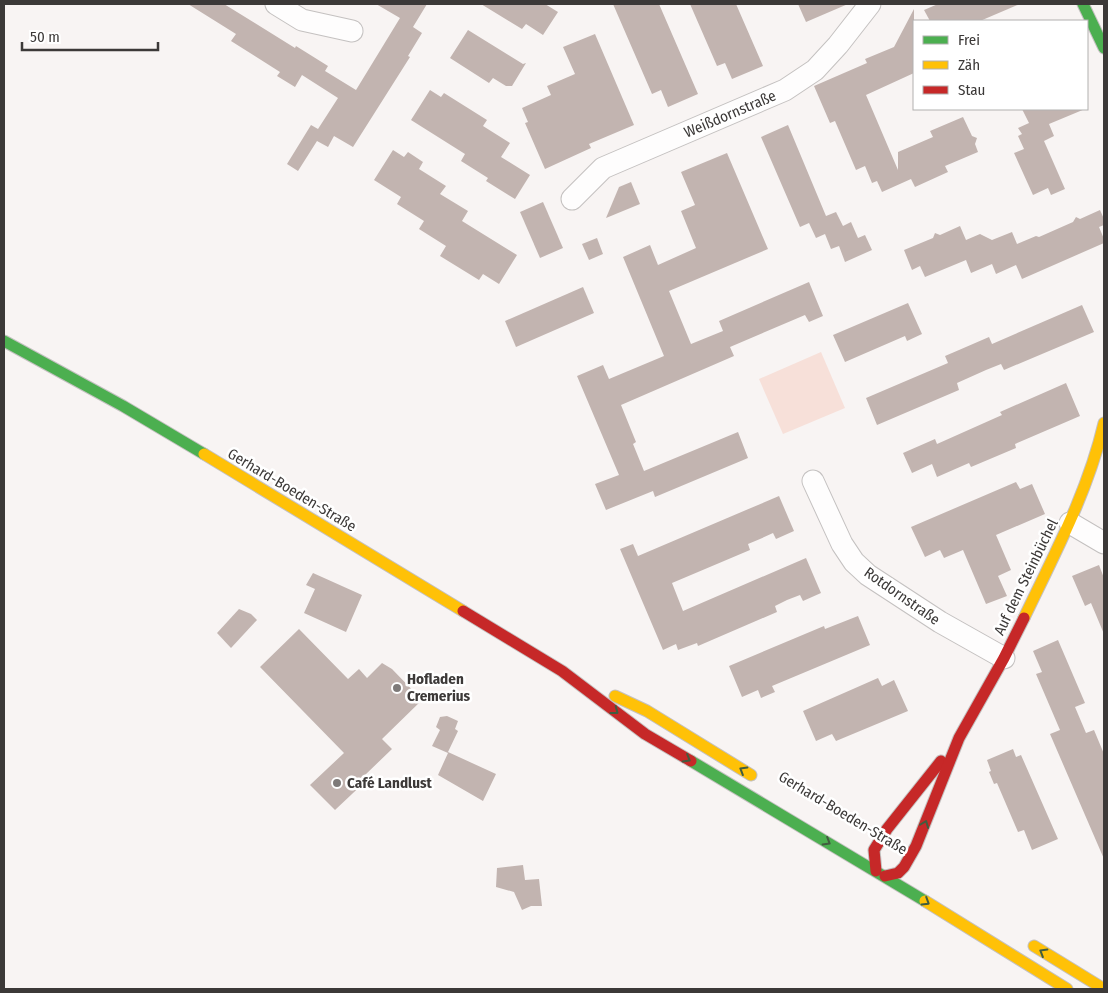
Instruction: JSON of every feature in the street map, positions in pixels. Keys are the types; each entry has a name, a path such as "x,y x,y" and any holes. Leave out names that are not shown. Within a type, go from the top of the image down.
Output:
{"main road":[{"path":"1084,4 1104,48"},
{"name":"Gerhard-Boeden-Straße","path":"4,341 123,406 562,671 647,712 762,782"},
{"name":"Auf dem Steinbüchel","path":"900,865 916,846 959,738 1004,658 1070,523 1099,446 1104,423"},
{"name":"Gerhard-Boeden-Straße","path":"562,671 645,734 1068,989"},
{"name":"Auf dem Steinbüchel","path":"871,848 959,738"},
{"path":"871,848 880,874 898,873 900,865"},
{"name":"Gerhard-Boeden-Straße","path":"871,848 900,865"},
{"path":"1027,942 1104,989"}],"street":[{"path":"276,4 302,20 352,31"},
{"name":"Weißdornstraße","path":"572,199 603,168 785,90 815,70 838,45 870,4"},
{"name":"Rotdornstraße","path":"813,481 842,544 854,562 868,575 940,622 1004,658"},
{"path":"1070,523 1104,542"}],"shaded area":[{"path":"821,352 845,408 783,434 759,379"}],"building":[{"path":"188,4 224,4 328,66 325,71 356,90 400,18 376,4 427,4 413,27 422,33 408,56 410,57 353,147 334,136 328,147 317,141 298,171 287,164 311,125 318,129 338,98 302,75 295,87 277,76 280,72 231,41 236,34"},
{"path":"481,4 545,4 558,12 543,35 526,24 522,29"},
{"path":"613,4 659,4 698,94 668,107 661,90 652,94"},
{"path":"690,4 736,4 763,66 732,79 725,63 717,66"},
{"path":"798,4 848,4 806,22"},
{"path":"938,4 1020,4 982,20 929,20 924,10"},
{"path":"914,9 913,73 866,95 898,170 898,152 933,137 930,131 963,117 972,136 977,138 975,144 978,152 945,166 948,172 915,187 911,179 882,192 877,181 872,183 865,166 856,170 835,121 830,123 814,86 867,63 865,59 894,47"},
{"path":"468,30 523,64 526,63 512,86 506,86 493,78 489,83 450,58"},
{"path":"595,34 634,125 589,144 591,148 545,169 525,123 528,122 522,108 551,95 547,86 575,74 563,47"},
{"path":"430,90 441,97 444,93 487,120 483,126 510,143 501,157 530,175 515,199 486,181 488,178 461,161 465,154 411,120"},
{"path":"1022,110 1083,110 1049,124 1054,136 1044,141 1065,189 1051,195 1048,188 1033,195 1014,153 1024,149 1018,136 1022,134 1018,128 1029,123"},
{"path":"788,125 826,216 836,212 843,226 851,222 858,238 865,235 872,250 845,262 839,246 831,249 825,234 816,238 809,223 800,227 761,137"},
{"path":"393,150 404,157 408,152 423,162 419,169 446,186 440,194 468,211 462,221 517,255 499,284 483,274 479,280 440,256 446,246 419,229 424,221 397,204 401,197 374,180"},
{"path":"727,153 768,249 669,291 691,344 723,331 719,321 809,282 823,316 809,322 805,315 730,347 734,356 621,405 636,442 633,444 644,471 738,432 748,458 655,497 653,491 606,510 595,484 619,475 577,376 603,365 609,379 664,356 623,257 650,245 658,265 696,248 681,211 695,205 681,172"},
{"path":"631,182 640,204 606,218 619,187"},
{"path":"543,202 563,248 540,258 520,212"},
{"path":"1100,210 1104,219 1104,225 1099,227 1104,243 1022,279 1016,265 996,274 992,264 971,273 966,260 925,277 920,266 912,270 904,250 933,238 935,233 940,235 960,226 966,240 980,234 992,240 1012,232 1017,244 1036,236 1039,237 1073,222 1076,217 1080,219"},
{"path":"597,238 603,254 589,260 582,244"},
{"path":"583,287 594,313 516,347 505,321"},
{"path":"908,303 922,334 907,341 905,336 845,362 833,335"},
{"path":"1082,305 1094,332 1004,370 1001,364 986,370 957,383 959,390 877,425 866,398 948,363 945,356 989,337 992,344"},
{"path":"1066,383 1080,416 1015,444 1016,448 971,467 969,463 937,477 932,464 912,473 903,453 935,439 937,444 1002,415 1000,412"},
{"path":"1016,482 1020,489 1032,484 1045,514 996,535 1011,570 998,576 1007,596 986,604 963,550 944,558 940,550 925,557 911,527"},
{"path":"779,496 794,531 776,539 773,533 748,544 750,550 672,583 683,611 806,558 821,593 803,601 800,595 787,600 775,606 777,612 698,646 697,643 678,650 676,644 663,650 620,549 633,544 638,556"},
{"path":"1099,565 1104,578 1104,634 1091,603 1085,606 1072,576"},
{"path":"313,573 362,595 346,632 304,613 315,589 306,585"},
{"path":"239,609 251,614 257,620 231,648 217,633"},
{"path":"858,616 870,645 772,686 775,692 761,698 758,690 742,697 729,666 824,626 825,629"},
{"path":"299,629 348,679 359,669 367,678 382,663 392,669 422,700 382,739 392,749 365,775 369,778 335,810 310,785 344,753 260,667"},
{"path":"1058,640 1085,703 1075,707 1086,733 1094,730 1104,754 1104,859 1050,734 1060,730 1036,674 1042,672 1033,651"},
{"path":"878,678 882,686 894,680 908,711 836,741 832,734 816,741 803,711"},
{"path":"447,716 458,721 455,729 458,731 448,752 496,774 483,801 438,775 448,753 432,746 440,730 436,727 440,717"},
{"path":"1013,749 1016,757 1021,755 1058,839 1032,850 1024,830 1018,832 997,783 994,784 989,772 991,771 987,760"},
{"path":"523,865 525,880 539,879 542,906 531,906 522,910 514,892 496,887 497,868"}],"traffic: fast":[{"path":"1083,4 1104,48"},
{"path":"4,341 123,406 204,454"},
{"path":"691,761 925,901"}],"traffic: slow":[{"path":"1024,618 1080,498 1104,423"},
{"path":"204,454 463,611"},
{"path":"615,696 647,711 751,775"},
{"path":"925,901 1067,989"},
{"path":"1034,946 1104,989"}],"traffic: jam":[{"path":"463,611 562,671 645,734 691,761"},
{"path":"885,876 898,873 904,867 916,846 959,738 1024,618"},
{"path":"876,871 874,850 887,829 941,761"}],"place":[{"name":"Hofladen Cremerius","path":"397,688"},
{"name":"Café Landlust","path":"337,783"}]}
